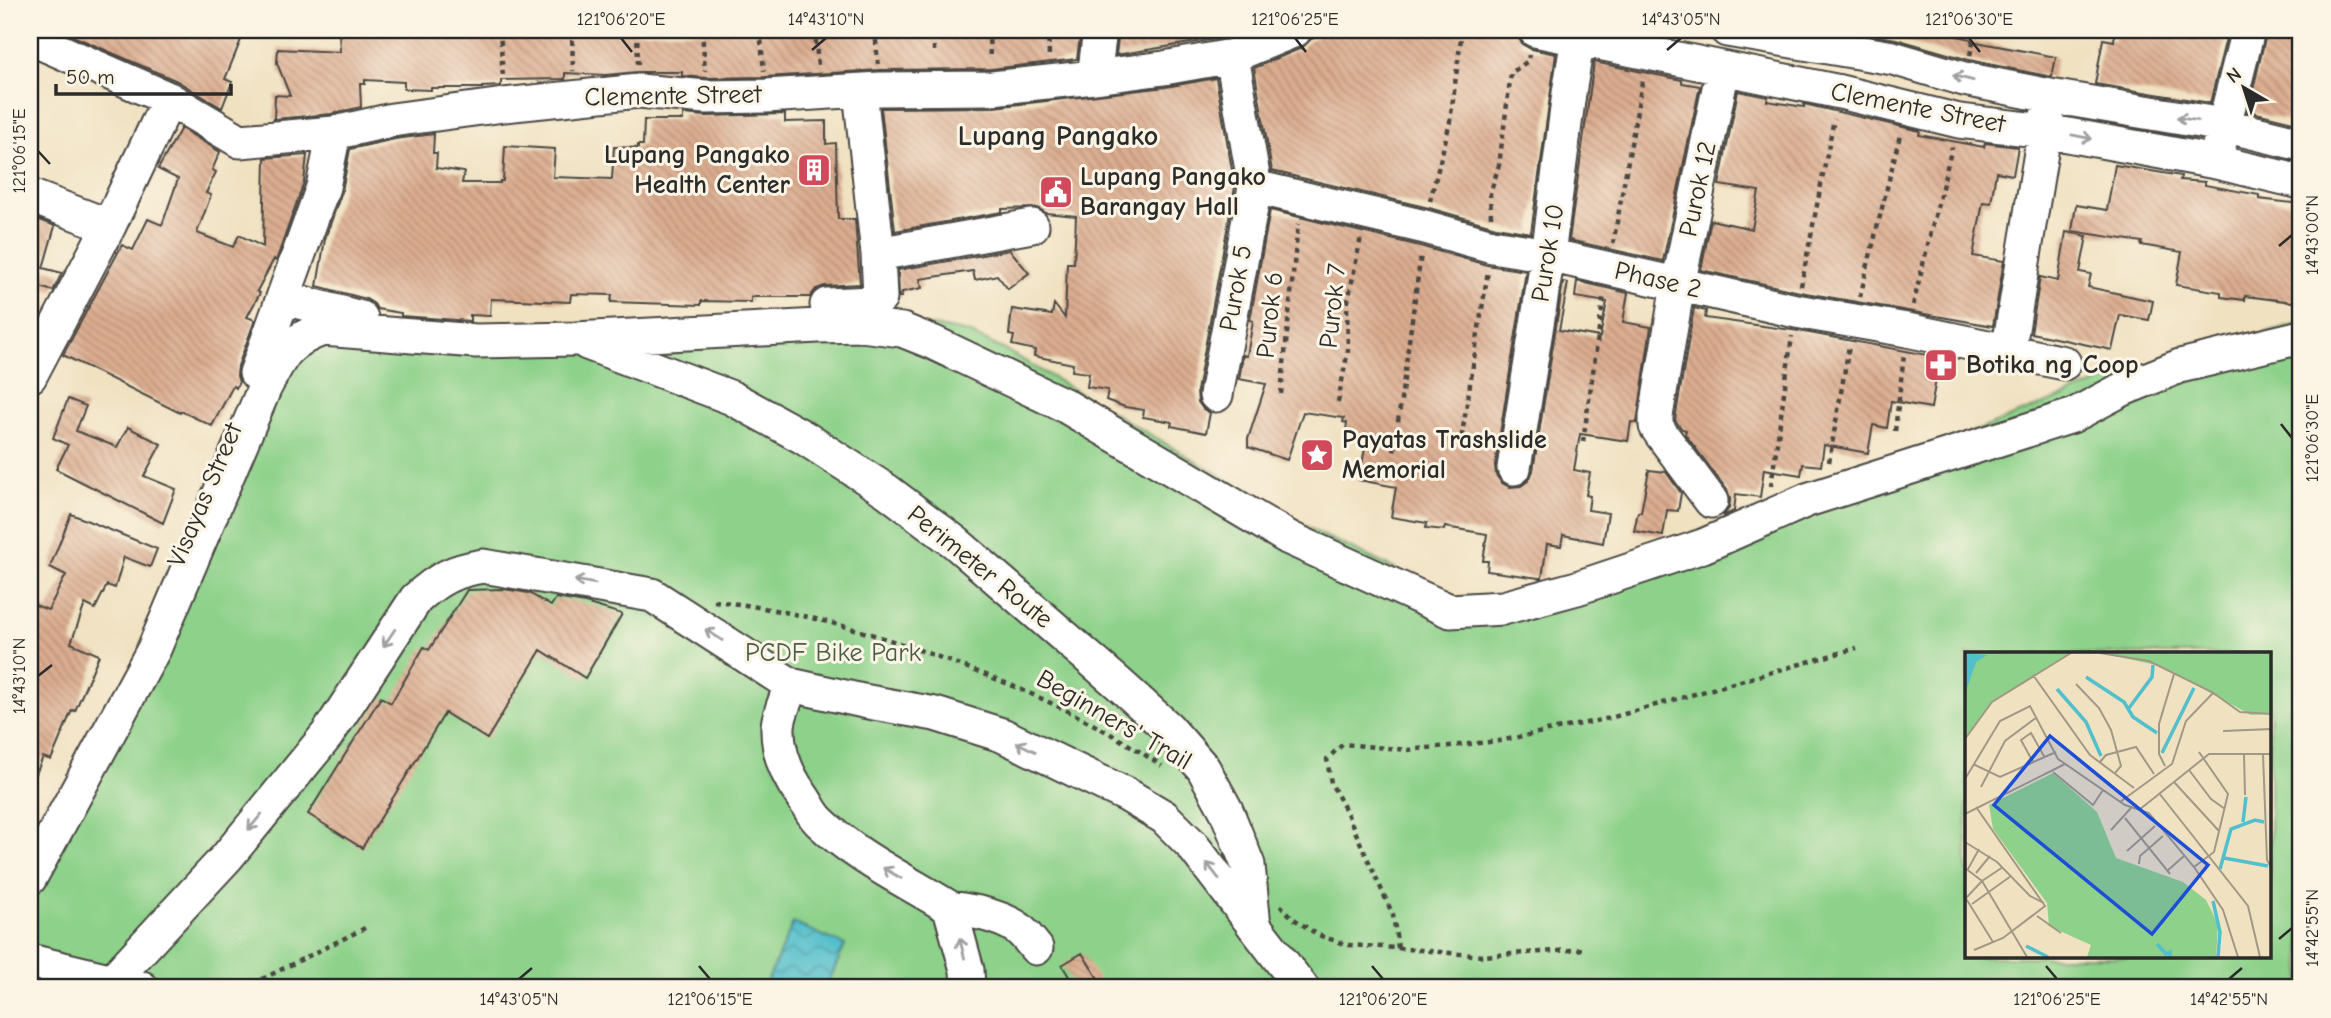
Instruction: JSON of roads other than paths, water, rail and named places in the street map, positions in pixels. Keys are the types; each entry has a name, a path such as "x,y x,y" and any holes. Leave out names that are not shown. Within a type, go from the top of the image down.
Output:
{"street":[{"path":"1094,77 1100,30"},
{"name":"Clemente Street","path":"30,38 169,99 240,141 334,133 393,120 639,91 706,97 992,88 1164,68 1232,56 1295,30"},
{"name":"Clemente Street","path":"1535,30 1578,38 1630,39 1723,69 1907,107 1959,121 2046,131 2216,162 2301,182"},
{"name":"Clemente Street","path":"1727,30 1893,58 1964,79 2223,125 2301,144"},
{"path":"2216,162 2248,30"},
{"path":"1762,77 1770,36"},
{"name":"Purok 10","path":"1514,468 1548,255 1578,38"},
{"name":"Purok 5","path":"1216,395 1255,187 1232,56"},
{"name":"Purok 12","path":"1711,500 1656,426 1656,416 1678,285 1723,69"},
{"path":"284,298 372,320 419,325 873,303 880,299 878,254 860,91"},
{"path":"2008,352 2050,96"},
{"path":"33,360 109,226 169,99"},
{"name":"Visayas Street","path":"30,839 142,642 247,397 323,187 334,133"},
{"name":"Phase 2","path":"1255,187 1425,227 1492,246 1548,255 1678,285 2064,363"},
{"path":"30,196 109,226"},
{"path":"878,254 1032,226"},
{"path":"30,878 153,649 264,389 289,347 303,336 323,329 476,341 575,339 818,326 861,325 902,330 1064,405 1289,538 1450,611 1503,608 1577,588 1703,546 1807,500 2072,416 2123,389 2180,366 2301,337"},
{"name":"Perimeter Route","path":"575,339 732,398 814,444 887,491 956,543 1168,727 1203,768 1226,810 1248,865 1254,926"},
{"path":"30,961 127,985 327,735 416,599 435,581 459,570 483,566 652,595 792,685 935,714 991,732 1127,795 1164,817 1192,845 1302,988"},
{"path":"792,685 778,722 778,744 791,782 817,820 876,864 950,908 970,910 1008,923 1018,928 1036,948"},
{"path":"950,908 967,970 968,988"},
{"path":"1254,926 1321,988"}],"water":[{"path":"793,923 845,945 826,988 764,988"}],"place":[{"name":"Lupang Pangako Health Center","path":"814,170"},
{"name":"Lupang Pangako Barangay Hall","path":"1056,192"},
{"name":"Botika ng Coop","path":"1941,365"},
{"name":"Payatas Trashslide Memorial","path":"1317,455"}],"district":[{"name":"Lupang Pangako","path":"1058,136"}],"park label":[{"name":"PCDF Bike Park","path":"833,653"}]}
